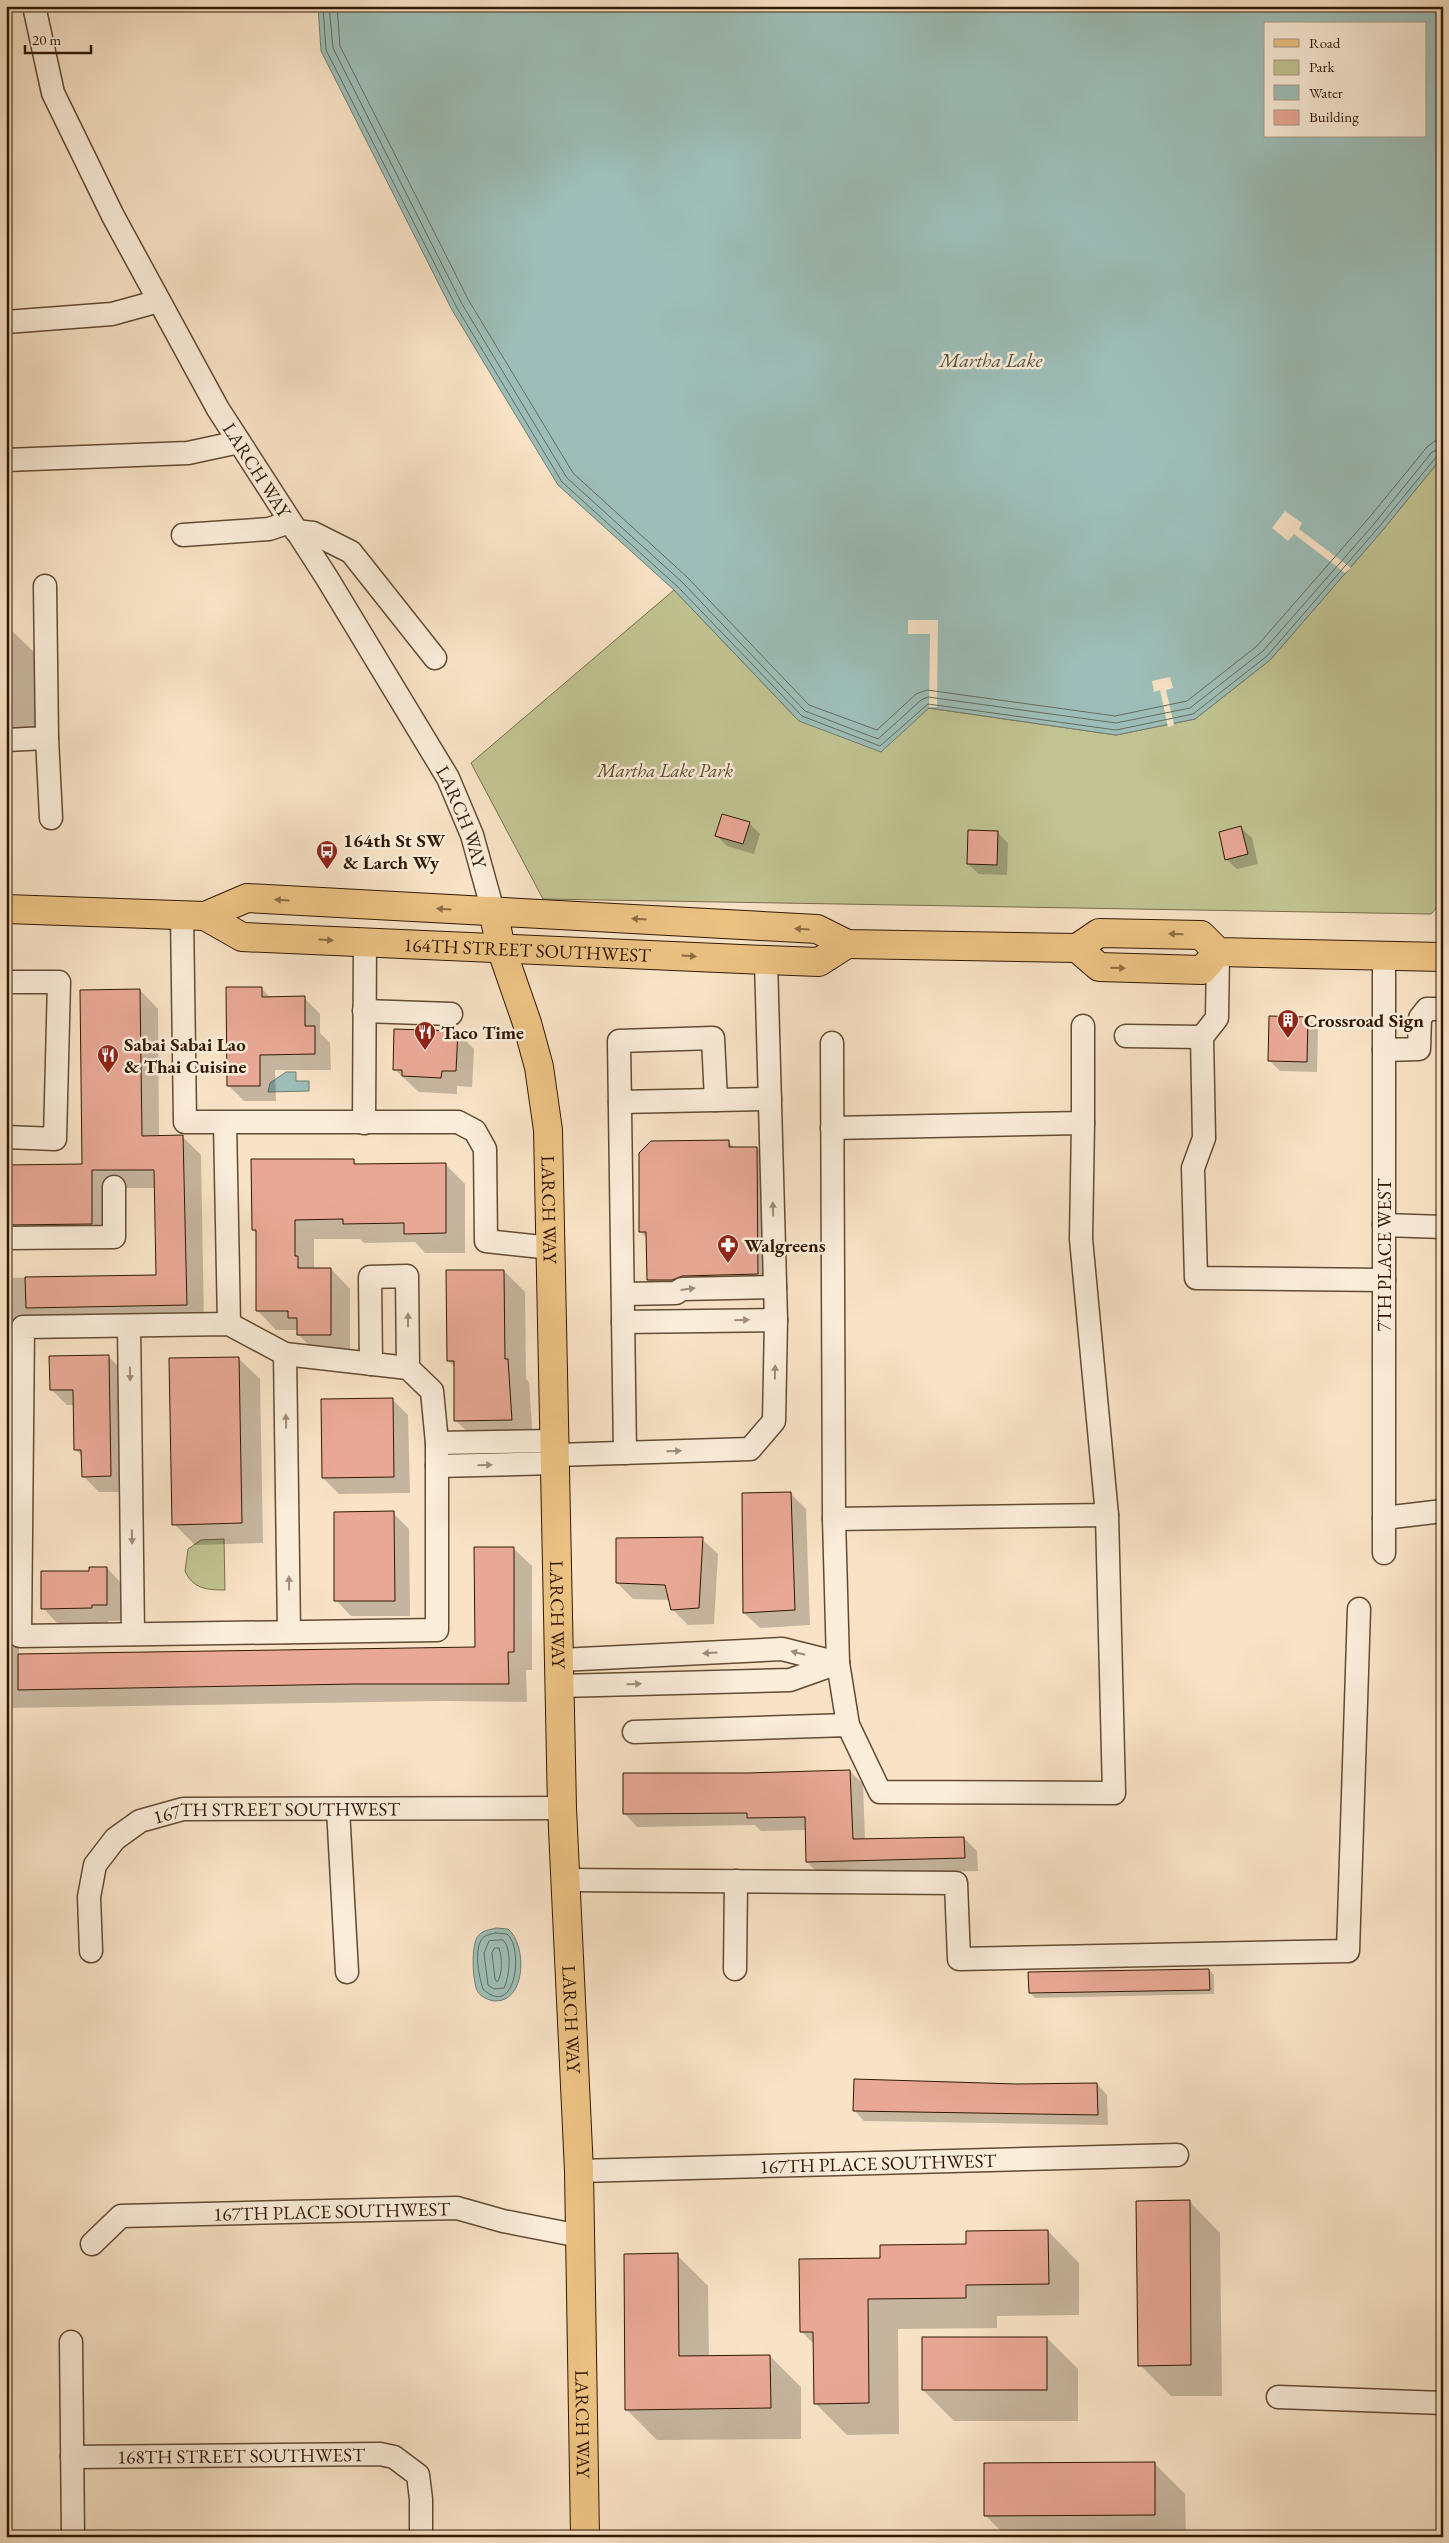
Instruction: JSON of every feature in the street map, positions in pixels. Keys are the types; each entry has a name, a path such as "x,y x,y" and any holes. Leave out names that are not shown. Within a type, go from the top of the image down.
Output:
{"main road":[{"name":"164TH STREET SOUTHWEST","path":"6,909 194,916 247,898 817,929 847,944 1077,948 1099,933 1201,935 1218,952"},
{"name":"LARCH WAY","path":"493,912 501,948 527,1023 539,1067 548,1130 555,1453 568,1677 562,1808 579,2171 584,2537"},
{"name":"164TH STREET SOUTHWEST","path":"194,916 242,937 766,960 819,962 847,944"},
{"path":"1218,952 1443,957"}],"street":[{"name":"LARCH WAY","path":"34,6 53,93 113,216 218,409 293,526 448,778 472,835 493,912"},
{"path":"6,322 112,314 159,301"},
{"path":"6,460 188,453 239,442"},
{"path":"183,535 293,526 313,533 350,552 435,658"},
{"path":"46,586 47,738 51,818"},
{"path":"6,740 47,738"},
{"path":"194,916 185,1122 458,1122 475,1131 486,1149 486,1241 550,1248"},
{"path":"364,1122 365,942"},
{"path":"1218,952 1217,1018 1202,1037 1204,1138 1193,1168 1196,1278 1384,1280"},
{"name":"7TH PLACE WEST","path":"1384,956 1384,1554"},
{"path":"437,1443 555,1453 750,1449 774,1421 776,1320 766,960"},
{"path":"6,982 59,982 55,1139 6,1137"},
{"path":"1384,1050 1419,1049 1420,1018 1427,1009 1443,1009"},
{"path":"364,1011 451,1014"},
{"path":"832,1043 834,1519 838,1663 848,1725 880,1792 1114,1794 1107,1515 1081,1239 1083,1026"},
{"path":"1126,1036 1202,1037"},
{"path":"625,1453 619,1041 713,1038 716,1100"},
{"path":"620,1102 770,1100"},
{"path":"832,1128 1083,1122"},
{"path":"225,1123 229,1324"},
{"path":"6,1238 114,1237 114,1186"},
{"path":"1384,1225 1443,1227"},
{"path":"372,1364 370,1277 407,1276 408,1368"},
{"path":"623,1294 676,1293 682,1289 775,1287"},
{"path":"623,1322 776,1320"},
{"path":"229,1324 285,1354 408,1368 432,1391 437,1443 437,1630 20,1636 22,1327 129,1326 229,1324"},
{"path":"129,1326 133,1634"},
{"path":"285,1354 290,1632"},
{"path":"437,1466 555,1453"},
{"path":"1384,1518 1443,1511"},
{"path":"834,1519 1107,1515"},
{"path":"565,1880 956,1883 959,1959 1348,1952 1359,1609"},
{"path":"568,1677 737,1652 782,1649 838,1663"},
{"path":"737,1652 738,1682"},
{"path":"568,1677 738,1682 790,1680 838,1663"},
{"path":"634,1732 848,1725"},
{"name":"167TH STREET SOUTHWEST","path":"91,1951 89,1897 95,1865 115,1839 140,1820 183,1809 562,1808"},
{"path":"338,1809 347,1972"},
{"path":"735,1969 736,1881"},
{"name":"167TH PLACE SOUTHWEST","path":"579,2171 1177,2155"},
{"name":"167TH PLACE SOUTHWEST","path":"92,2244 121,2216 457,2208 503,2222 580,2236"},
{"path":"71,2342 73,2537"},
{"path":"1278,2397 1443,2403"},
{"name":"168TH STREET SOUTHWEST","path":"72,2457 380,2454 394,2457 418,2475 421,2499 421,2537"}],"green space":[{"name":"Martha Lake Park","path":"1443,456 1443,901 1431,914 543,899 471,763 674,590 799,721 928,708 1116,735 1195,719 1270,660 1382,531"},
{"path":"224,1539 225,1590 212,1590 196,1585 185,1571 188,1549 201,1540"}],"water":[{"name":"Martha Lake","path":"318,6 1443,6 1443,456 1382,531 1270,660 1195,719 1116,735 929,708 881,752 799,721 674,590 558,485 452,310 321,51"},
{"path":"286,1072 296,1072 296,1081 309,1081 309,1091 268,1092 270,1083"},
{"path":"496,1928 508,1929 514,1936 521,1959 518,1983 513,1993 505,1999 494,2001 483,1997 478,1992 474,1980 473,1955 478,1936 484,1931"}],"pier":[{"path":"1285,511 1302,523 1299,529 1351,568 1345,573 1294,534 1288,541 1272,528"},
{"path":"908,620 938,620 937,707 929,707 930,634 908,634"},
{"path":"1170,677 1173,688 1166,690 1174,725 1168,727 1160,690 1154,692 1152,681"}],"building":[{"path":"722,814 750,822 743,844 715,836"},
{"path":"1241,826 1248,854 1225,860 1219,832"},
{"path":"968,830 998,831 997,865 967,864"},
{"path":"226,987 262,987 262,997 305,996 305,1026 315,1026 315,1054 260,1055 260,1086 227,1086"},
{"path":"140,989 142,1136 183,1135 187,1305 26,1308 25,1277 156,1275 154,1170 92,1170 92,1224 6,1225 6,1165 82,1164 80,990"},
{"name":"Crossroad Sign","path":"1269,1016 1308,1017 1307,1062 1268,1061"},
{"name":"Taco Time","path":"394,1029 458,1031 456,1071 442,1071 441,1078 402,1076 402,1070 393,1070"},
{"name":"Walgreens","path":"729,1140 729,1147 757,1147 758,1274 682,1276 672,1280 647,1280 646,1232 639,1232 639,1153 651,1141"},
{"path":"251,1159 354,1159 354,1164 446,1163 446,1233 404,1234 404,1223 343,1224 343,1219 295,1220 295,1256 298,1256 298,1268 331,1268 331,1335 297,1335 297,1318 288,1318 288,1311 256,1311 256,1230 252,1230"},
{"path":"446,1270 504,1270 505,1359 508,1359 512,1420 454,1421 454,1361 447,1361"},
{"path":"109,1355 111,1476 82,1477 81,1450 74,1450 73,1390 50,1390 49,1356"},
{"path":"239,1357 242,1523 172,1525 169,1358"},
{"path":"393,1398 394,1477 322,1478 321,1399"},
{"path":"791,1492 795,1610 743,1613 742,1493"},
{"path":"394,1511 395,1601 334,1601 334,1512"},
{"path":"703,1537 699,1608 671,1610 665,1585 616,1583 616,1538"},
{"path":"474,1547 514,1547 514,1652 508,1652 509,1684 355,1684 18,1690 18,1654 475,1647"},
{"path":"89,1567 107,1567 107,1605 92,1605 92,1608 41,1609 41,1571 89,1571"},
{"path":"850,1770 853,1839 964,1837 965,1858 806,1862 805,1817 747,1818 747,1813 623,1814 623,1773 747,1773"},
{"path":"1209,1969 1210,1990 1029,1993 1028,1972"},
{"path":"854,2079 1017,2084 1097,2083 1098,2115 853,2111"},
{"path":"1190,2200 1191,2365 1138,2366 1136,2201"},
{"path":"1048,2230 1049,2284 966,2285 966,2298 868,2299 869,2403 814,2404 813,2332 800,2332 799,2259 880,2258 880,2245 966,2244 966,2231"},
{"path":"678,2253 679,2356 770,2355 771,2408 625,2410 624,2254"},
{"path":"922,2337 1047,2337 1047,2390 922,2390"},
{"path":"1155,2462 1155,2515 984,2516 984,2463"}],"place":[{"name":"164th St SW & Larch Wy","path":"327,870"},
{"name":"Crossroad Sign","path":"1288,1039"},
{"name":"Taco Time","path":"425,1051"},
{"name":"Sabai Sabai Lao & Thai Cuisine","path":"108,1074"},
{"name":"Walgreens","path":"728,1264"}]}
